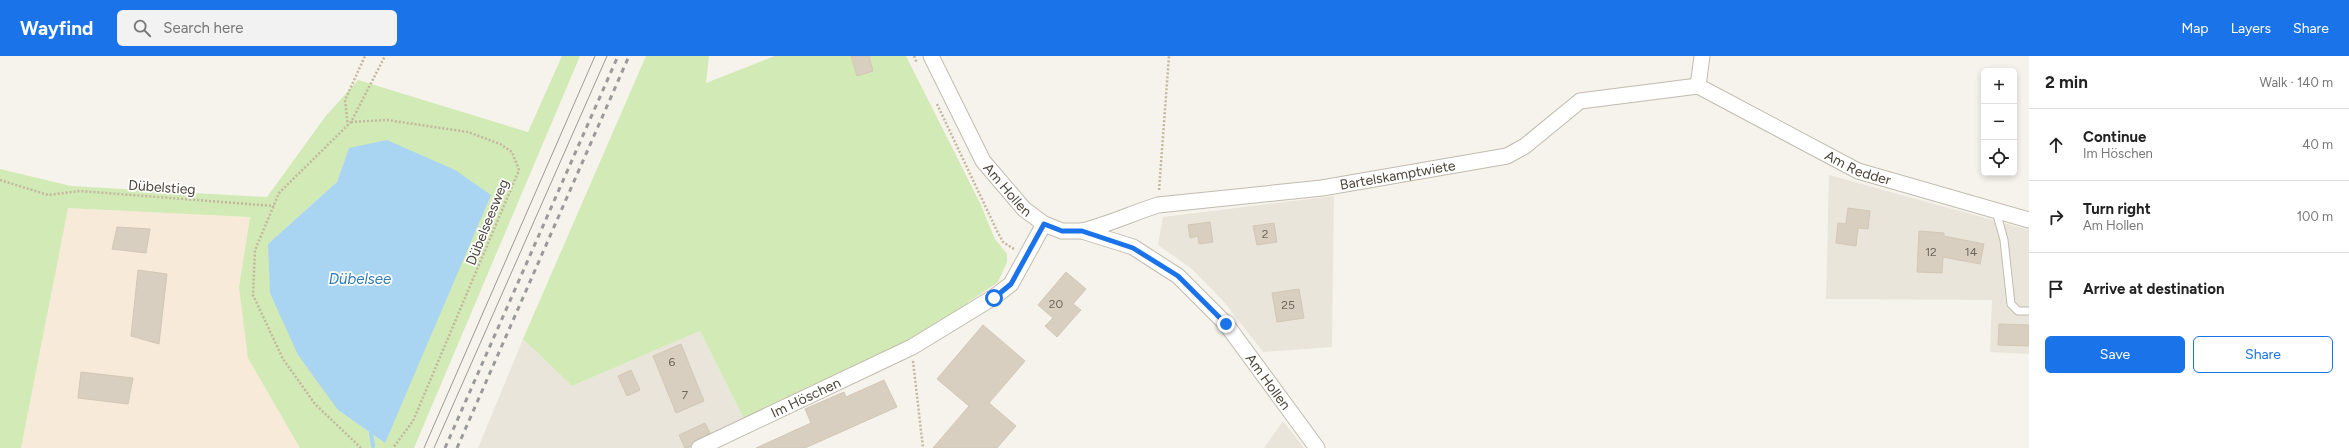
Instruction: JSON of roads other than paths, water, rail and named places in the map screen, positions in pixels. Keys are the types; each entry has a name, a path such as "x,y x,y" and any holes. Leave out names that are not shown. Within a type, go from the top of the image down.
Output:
{"street":[{"name":"Am Hollen","path":"931,56 983,161 1024,209 1044,224 1062,231 1082,231 1133,248 1178,276 1226,324 1317,448"},
{"path":"1698,86 1702,56"},
{"name":"Bartelskamptwiete","path":"1082,231 1104,226 1134,212 1158,205 1322,188 1506,156 1525,146 1580,101 1698,86"},
{"name":"Am Redder","path":"1698,86 1858,171 2029,220"},
{"name":"Im Höschen","path":"699,448 912,347 994,298 1011,284 1044,224"}],"lane":[{"path":"1996,210 2004,240 2011,304 2018,311 2029,312"}],"water":[{"name":"Dübelsee","path":"387,140 455,170 491,195 385,443 338,410 298,355 270,293 268,244 337,182 349,148"}],"waterway":[{"path":"371,433 373,446"}],"tram line":[{"path":"424,448 595,56"},
{"path":"434,448 607,56"}],"railway":[{"path":"445,448 618,56"},
{"path":"457,448 629,56"}]}
